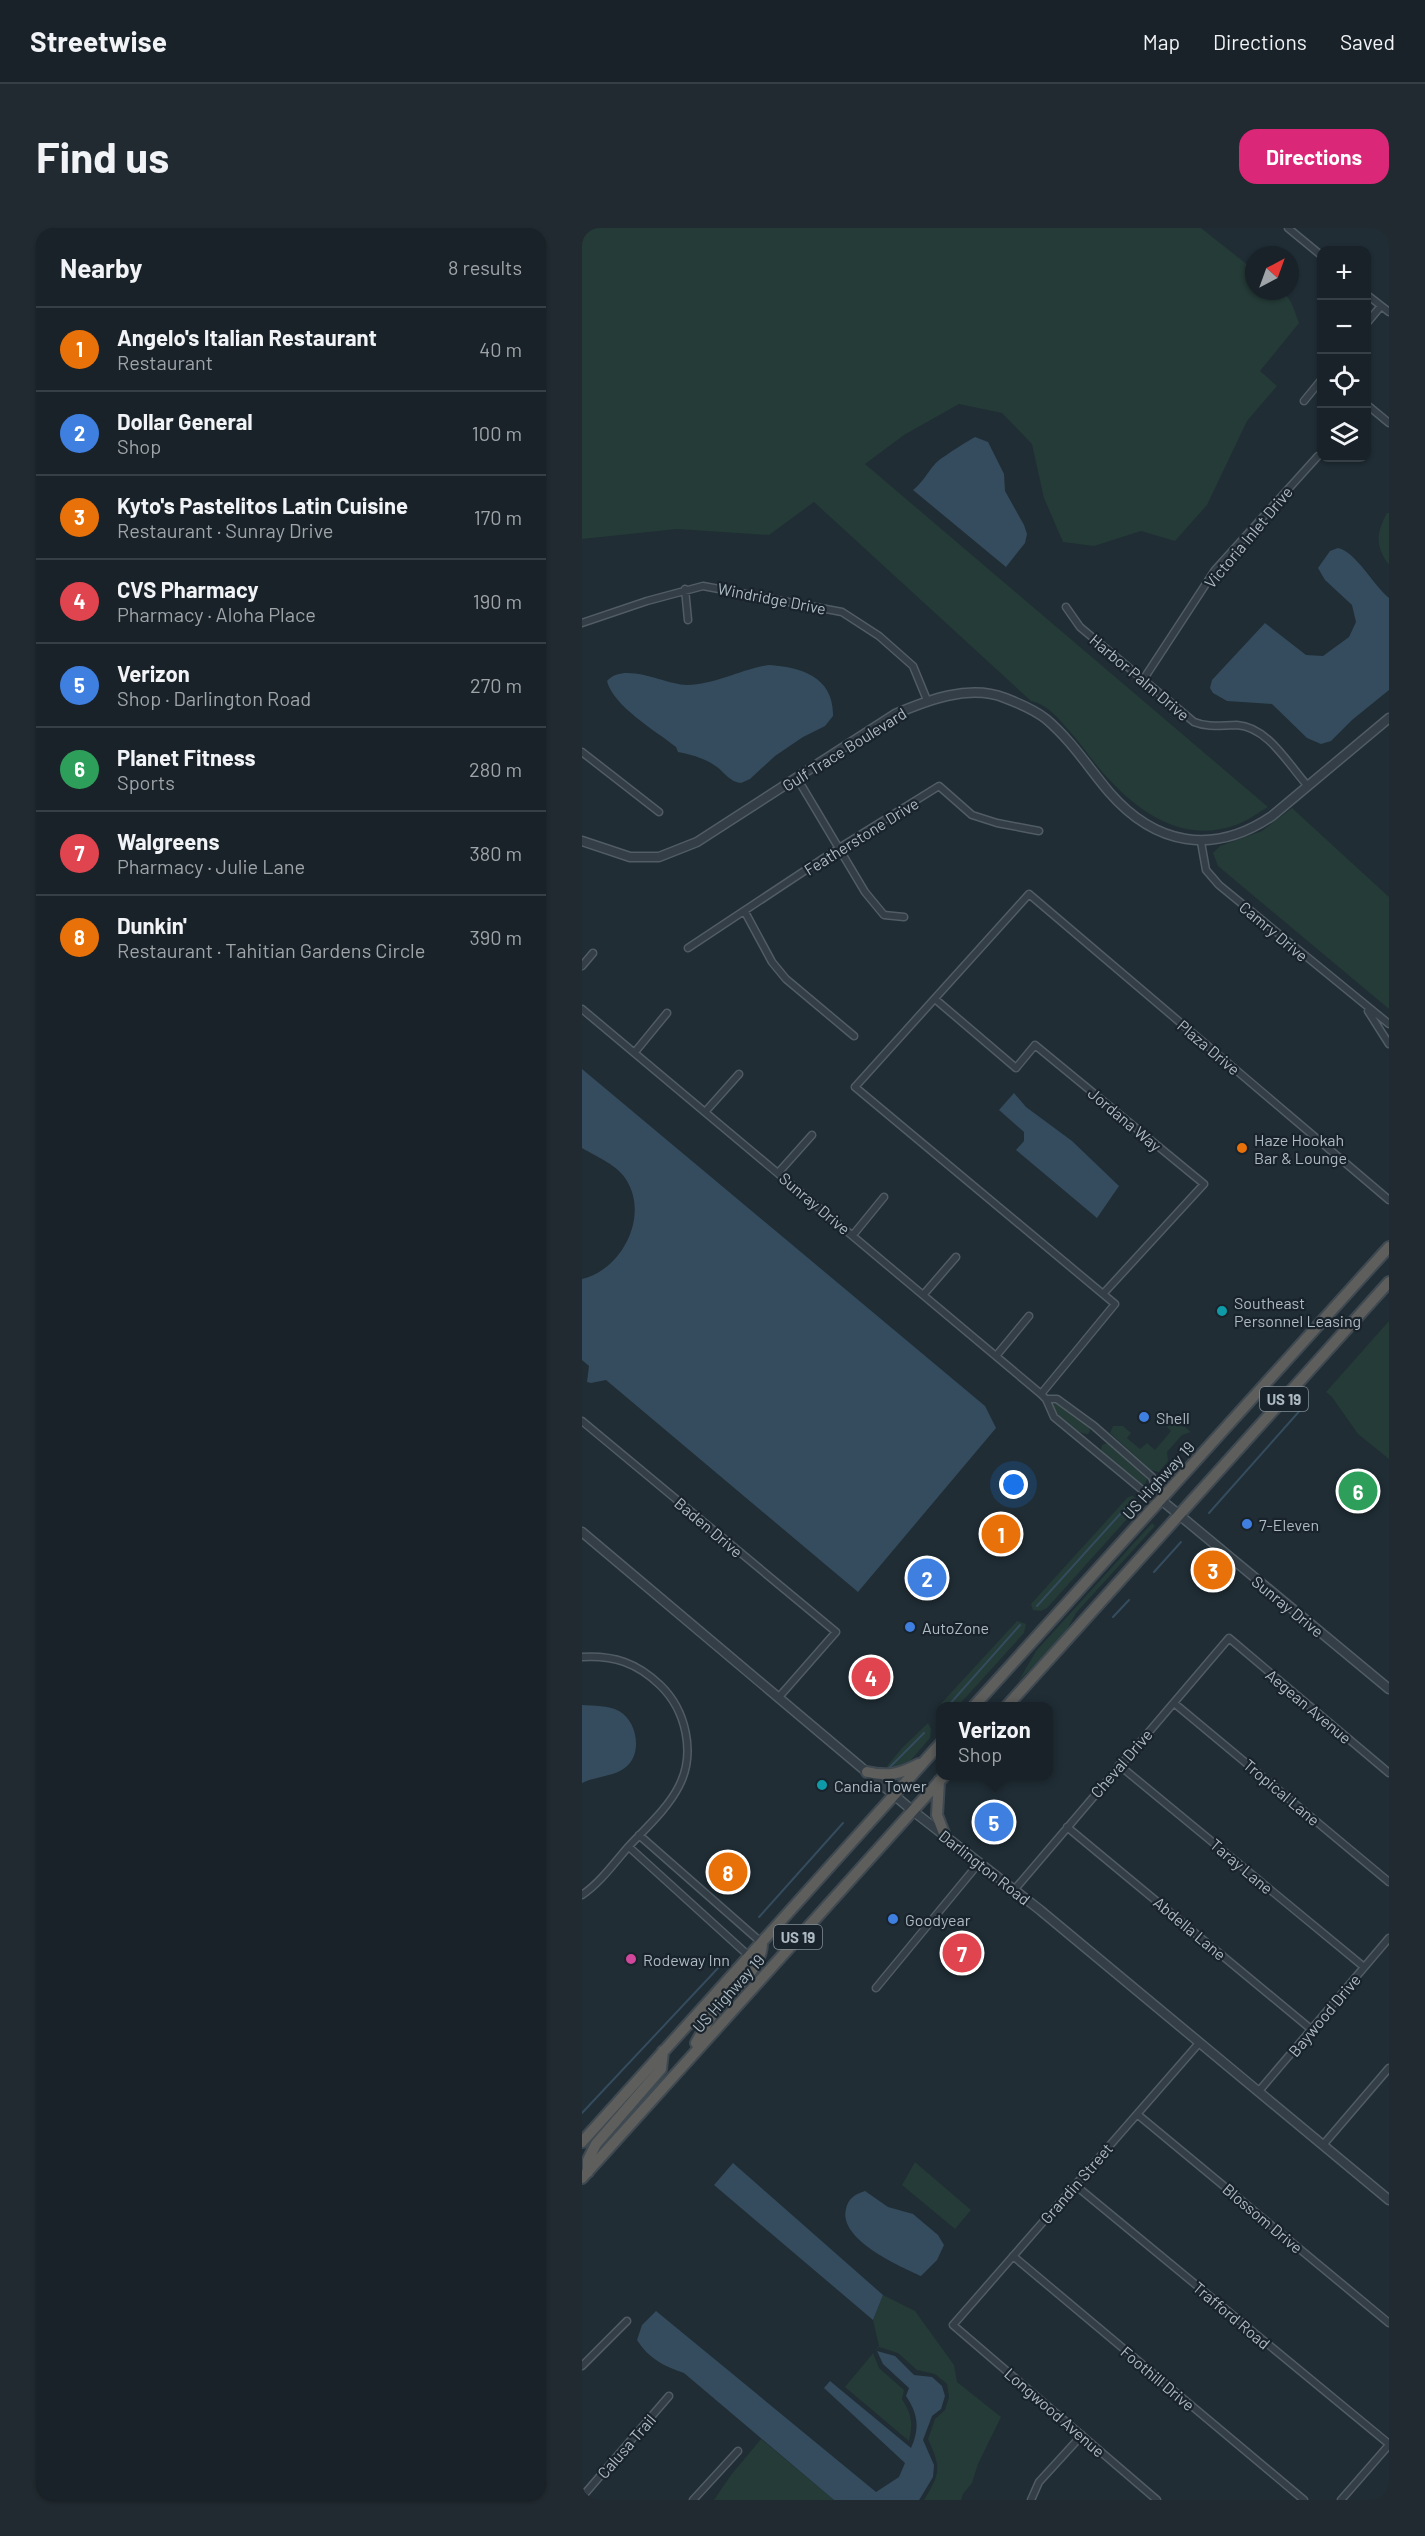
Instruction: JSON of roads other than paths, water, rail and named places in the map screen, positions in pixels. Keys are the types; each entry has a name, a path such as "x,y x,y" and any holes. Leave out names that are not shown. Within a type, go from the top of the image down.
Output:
{"highway":[{"name":"US Highway 19","path":"978,1702 1389,1247"},
{"name":"US 19","path":"1011,1702 1389,1282"},
{"name":"US Highway 19","path":"582,2142 936,1749"},
{"path":"867,1772 892,1776 925,1762"},
{"name":"US Highway 19","path":"585,2175 940,1780"},
{"path":"942,1780 937,1815 945,1836"},
{"path":"684,2064 714,2012 752,1970 762,1952 762,1943"},
{"path":"585,2175 591,2152 661,2069 663,2051"}],"street":[{"path":"1288,228 1317,252"},
{"path":"1371,298 1389,312"},
{"path":"1371,318 1381,306"},
{"path":"1304,401 1317,386"},
{"path":"1370,408 1389,423"},
{"name":"Victoria Inlet Drive","path":"1143,680 1215,570 1317,457"},
{"name":"Windridge Drive","path":"582,623 686,589 703,586 722,587 842,612 879,636 913,666 927,700"},
{"path":"686,589 688,620"},
{"name":"Harbor Palm Drive","path":"1066,607 1080,627 1194,722 1212,727 1238,725 1261,734 1307,785"},
{"name":"Gulf Trace Boulevard","path":"582,841 630,857 659,857 697,842 895,714 927,700 968,693 1004,697 1044,718 1072,745 1111,794 1131,811 1156,829 1177,837 1201,842 1237,835 1254,828 1389,718"},
{"path":"582,752 659,812"},
{"path":"797,778 865,892 884,915 904,917"},
{"name":"Featherstone Drive","path":"688,948 839,848 939,786 972,816 1039,831"},
{"name":"Camry Drive","path":"1201,842 1209,875 1366,1008 1389,1024"},
{"name":"Plaza Drive","path":"936,999 1029,894 1389,1200"},
{"path":"745,912 772,962 786,979 854,1036"},
{"path":"582,966 593,953"},
{"path":"936,999 855,1087 1115,1304 1043,1396"},
{"name":"Jordana Way","path":"936,999 1016,1068 1035,1045 1204,1184 1103,1294"},
{"name":"Sunray Drive","path":"582,1008 1043,1396 1054,1417 1141,1490 1160,1499 1389,1689"},
{"name":"Camry Drive","path":"1366,1008 1389,1044"},
{"path":"635,1052 667,1013"},
{"path":"705,1112 739,1074"},
{"path":"779,1172 812,1135"},
{"path":"854,1235 884,1197"},
{"path":"924,1294 956,1257"},
{"path":"996,1356 1029,1317"},
{"name":"Sunray Drive","path":"1043,1396 1057,1399 1123,1451 1152,1477 1160,1499"},
{"name":"Baden Drive","path":"582,1421 836,1632 779,1697"},
{"name":"Darlington Road","path":"582,1532 867,1772 979,1863 1015,1889 1389,2199"},
{"name":"Cheval Drive","path":"1015,1889 1229,1638"},
{"name":"Aegean Avenue","path":"1229,1638 1389,1773"},
{"path":"582,1657 607,1656 641,1669 670,1696 683,1719 687,1744 682,1778 674,1794 629,1847 582,1895"},
{"name":"Tropical Lane","path":"1174,1702 1389,1882"},
{"name":"Taray Lane","path":"1119,1765 1364,1967"},
{"name":"Abdella Lane","path":"1067,1827 1312,2030"},
{"path":"639,1835 762,1943"},
{"path":"629,1847 749,1956"},
{"path":"644,1861 655,1849"},
{"path":"876,1988 979,1863"},
{"name":"Baywood Drive","path":"1259,2091 1389,1938"},
{"name":"Grandin Street","path":"953,2325 1200,2042"},
{"path":"1323,2145 1389,2068"},
{"name":"Blossom Drive","path":"1137,2114 1389,2323"},
{"name":"Trafford Road","path":"1075,2185 1389,2444"},
{"name":"Foothill Drive","path":"1013,2256 1304,2500"},
{"path":"582,2366 627,2320"},
{"name":"Longwood Avenue","path":"953,2325 1157,2500"},
{"name":"Calusa Trail","path":"582,2497 669,2396"},
{"path":"1031,2500 1039,2482 1082,2435"},
{"path":"1341,2500 1389,2444"},
{"path":"693,2500 738,2451"}],"water":[{"path":"975,437 988,442 1004,474 1005,491 1027,534 1025,543 1006,567 913,490 938,461"},
{"path":"1338,548 1358,562 1389,598 1389,690 1352,720 1331,741 1321,744 1307,738 1272,704 1227,701 1213,693 1210,688 1212,680 1265,623 1306,655 1323,656 1349,637 1356,622 1352,605 1325,580 1318,568 1330,551"},
{"path":"769,665 793,668 822,683 832,703 833,716 825,726 803,737 775,756 750,779 741,783 731,779 708,762 678,752 676,747 626,709 607,681 615,675 634,673 687,685 718,680"},
{"path":"582,1069 985,1406 996,1428 858,1592 606,1380 587,1382 589,1366 582,1360 582,1279 596,1274 619,1254 633,1226 635,1211 633,1195 623,1175 607,1162 582,1148"},
{"path":"1014,1093 1026,1107 1072,1141 1119,1186 1097,1218 1016,1150 1024,1141 1024,1132 999,1110"},
{"path":"582,1705 606,1707 619,1711 634,1729 636,1746 635,1754 626,1767 616,1773 582,1783"},
{"path":"733,2163 883,2295 873,2320 714,2185"},
{"path":"865,2191 888,2207 913,2214 938,2235 944,2245 937,2260 921,2276 872,2250 851,2231 846,2220 847,2205 853,2197"},
{"path":"656,2311 876,2492 899,2477 905,2463 824,2388 830,2381 911,2448 917,2428 913,2409 906,2396 909,2388 883,2364 877,2351 895,2356 914,2375 932,2377 942,2386 945,2396 941,2409 932,2416 923,2440 934,2465 933,2477 919,2500 834,2500 684,2373 664,2365 646,2352 637,2340 642,2325"}],"waterway":[{"path":"1209,1513 1303,1407"},
{"path":"1037,1606 1131,1502"},
{"path":"1154,1572 1181,1542"},
{"path":"1113,1617 1129,1600"},
{"path":"952,1702 1020,1625"},
{"path":"889,1768 924,1733"},
{"path":"759,1917 843,1823"},
{"path":"582,2113 719,1967"}],"place":[{"name":"Haze Hookah Bar & Lounge","path":"1242,1148"},
{"name":"Southeast Personnel Leasing","path":"1222,1311"},
{"name":"Shell","path":"1144,1417"},
{"name":"Planet Fitness","path":"1358,1491"},
{"name":"7-Eleven","path":"1247,1524"},
{"name":"Angelo's Italian Restaurant","path":"1001,1534"},
{"name":"Kyto's Pastelitos Latin Cuisine","path":"1213,1570"},
{"name":"Dollar General","path":"927,1578"},
{"name":"AutoZone","path":"910,1627"},
{"name":"CVS Pharmacy","path":"871,1677"},
{"name":"Candia Tower","path":"822,1785"},
{"name":"Verizon","path":"994,1822"},
{"name":"Dunkin'","path":"728,1872"},
{"name":"Goodyear","path":"893,1919"},
{"name":"Walgreens","path":"962,1953"},
{"name":"Rodeway Inn","path":"631,1959"}]}
